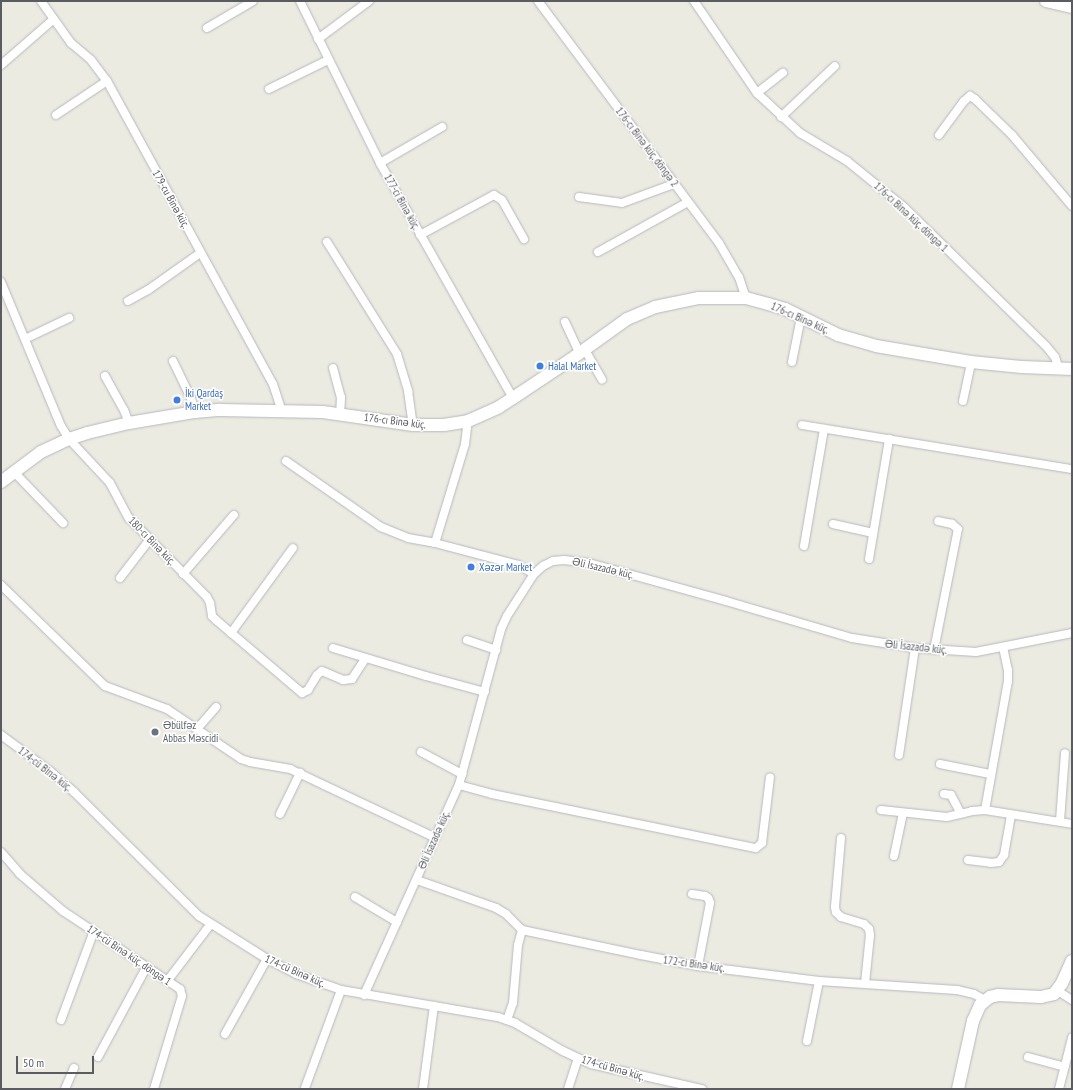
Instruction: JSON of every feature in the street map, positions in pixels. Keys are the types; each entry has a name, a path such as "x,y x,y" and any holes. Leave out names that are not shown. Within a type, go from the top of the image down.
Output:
{"street":[{"name":"179-cu Binə küç.","path":"40,1 71,43 99,69 107,81 273,384 282,411"},
{"path":"207,28 253,1"},
{"name":"177-ci Binə küç.","path":"300,1 380,163 513,398"},
{"path":"318,39 369,1"},
{"name":"176-cı Binə küç. döngə 2","path":"538,1 719,243 739,277 746,298"},
{"name":"176-cı Binə küç. döngə 1","path":"694,1 757,93 781,117 800,133 846,162 904,208 1046,346 1055,357 1059,369"},
{"path":"1046,1 1072,8"},
{"path":"1,65 54,19"},
{"path":"269,89 328,60"},
{"path":"781,117 835,66"},
{"path":"757,93 783,73"},
{"path":"56,115 107,81"},
{"path":"939,135 964,101 970,96 975,98 1012,135 1072,206"},
{"path":"380,163 442,127"},
{"path":"579,198 622,203 674,184"},
{"path":"420,235 494,195 502,200 524,239"},
{"path":"598,252 688,202"},
{"path":"327,242 397,354 408,391 413,425"},
{"path":"128,301 148,290 200,253"},
{"name":"180-cı Binə küç.","path":"1,282 61,426 69,439 106,478 124,511 183,574 207,597 210,602 212,616 231,634 302,693 308,690 317,675 322,671 343,680 352,679 365,659"},
{"name":"176-cı Binə küç.","path":"1,482 40,452 69,439 129,423 195,412 282,411 340,414 413,425 444,425 468,421 499,407 582,352 627,319 655,308 699,298 746,298 768,304 856,342 971,362 1022,367 1072,369"},
{"path":"792,362 801,317"},
{"path":"25,339 70,318"},
{"path":"565,322 582,352 602,380"},
{"path":"173,361 191,398 195,412"},
{"path":"963,401 971,362"},
{"path":"333,368 341,397 340,414"},
{"path":"105,376 124,410 129,423"},
{"path":"435,543 465,444 468,421"},
{"path":"802,426 1072,469"},
{"path":"804,546 824,429"},
{"path":"869,559 889,439"},
{"path":"286,461 381,527 408,538 435,543 518,565 534,574"},
{"path":"14,472 63,523"},
{"path":"183,574 234,515"},
{"path":"934,650 958,529 952,524 938,521"},
{"path":"833,524 873,533"},
{"path":"120,578 150,539"},
{"path":"231,634 293,548"},
{"name":"Əli İsazadə küç.","path":"364,995 459,785 496,650 507,616 534,574 543,566 553,561 564,560 589,563 726,600 852,638 915,648 976,652 1072,633"},
{"path":"1,585 105,686 168,709 241,759 290,769 300,773 436,838"},
{"path":"467,640 496,650"},
{"path":"985,810 990,774 1008,681 1008,670 1004,647"},
{"path":"333,648 365,659 485,692"},
{"path":"899,755 915,648"},
{"path":"197,729 216,707"},
{"name":"174-cü Binə küç.","path":"1,735 66,785 210,925 266,959 310,980 341,990 507,1020 578,1059 611,1070 702,1089"},
{"path":"421,752 462,774"},
{"path":"1060,821 1065,754"},
{"path":"940,764 990,774"},
{"path":"280,814 300,773"},
{"path":"459,785 492,794 756,848 762,843 770,777"},
{"path":"944,794 951,795 961,814"},
{"path":"881,810 947,817 985,810 1011,816 1060,821 1072,824"},
{"path":"894,856 903,813"},
{"path":"968,860 991,863 1000,862 1004,855 1011,816"},
{"path":"841,838 835,907 836,912 841,917 864,924 869,929 870,935 865,983"},
{"name":"174-cü Binə küç. döngə 1","path":"1,852 33,886 63,911 180,989 182,996 154,1089"},
{"path":"416,880 496,908 513,920 522,930 518,945 514,1003 507,1020"},
{"path":"692,894 705,896 708,898 710,903 698,966"},
{"path":"355,897 397,922"},
{"path":"168,980 210,925"},
{"name":"172-ci Binə küç.","path":"522,930 698,966 819,981 957,990 974,994 985,1000"},
{"path":"61,1020 94,931"},
{"path":"225,1034 266,959"},
{"path":"958,1089 973,1021 977,1011 985,1000 998,995 1047,997 1058,990 1072,961"},
{"path":"98,1056 147,966"},
{"path":"807,1041 819,981"},
{"path":"304,1088 341,990"},
{"path":"1058,990 1072,1000"},
{"path":"423,1089 434,1006"},
{"path":"1059,1089 1072,1038"},
{"path":"1028,1057 1065,1067"},
{"path":"568,1089 578,1059"},
{"path":"65,1089 74,1068"}],"place":[{"name":"Halal Market","path":"540,366"},
{"name":"İki Qardaş Market","path":"177,400"},
{"name":"Xəzər Market","path":"471,567"},
{"name":"Əbülfəz Abbas Məscidi","path":"155,732"}]}
